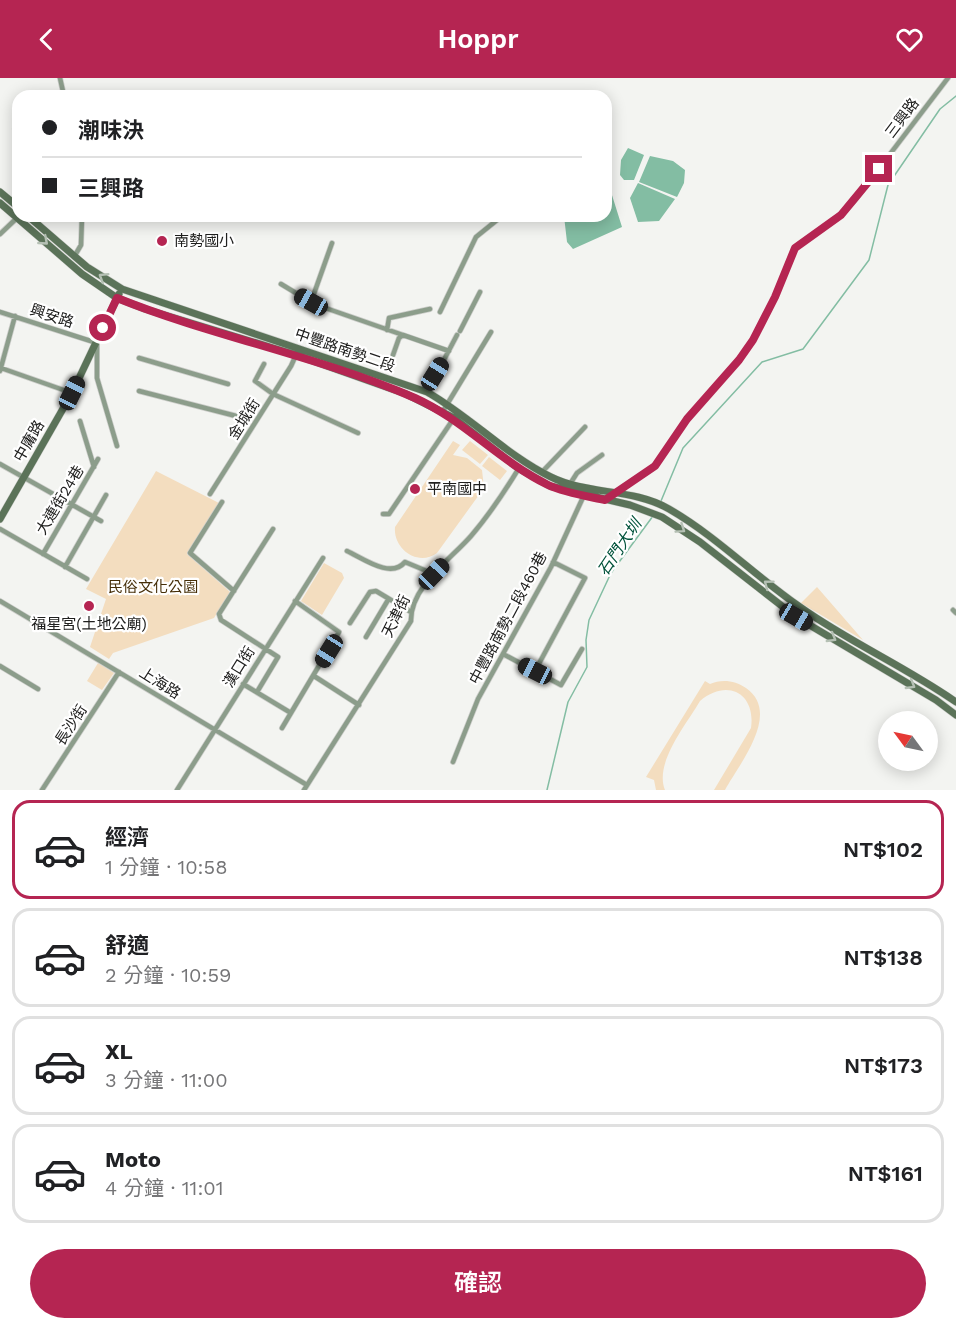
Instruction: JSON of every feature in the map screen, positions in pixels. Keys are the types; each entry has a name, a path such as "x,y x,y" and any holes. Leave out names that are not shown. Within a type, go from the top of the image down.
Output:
{"main road":[{"path":"0,192 12,202"},
{"name":"中豐路南勢二段","path":"0,203 12,212"},
{"name":"中豐路南勢二段","path":"24,222 68,262 117,298 145,309 296,355 406,394 454,418 550,486 614,493 664,506 698,528 802,609 956,702"},
{"name":"中豐路南勢二段","path":"35,222 74,256 122,289 427,393 448,404 521,465 605,500 662,517 700,542 796,617 956,715"},
{"name":"中庸路","path":"0,519 72,393 122,289"}],"street":[{"name":"三興路","path":"605,500 655,466 687,419 739,360 753,340 775,297 795,248 841,215 855,200 948,78"},
{"path":"0,234 13,222"},
{"path":"68,262 81,245 82,222"},
{"path":"440,312 456,284 476,237 495,222"},
{"path":"311,302 332,243"},
{"path":"281,284 311,302 449,351"},
{"path":"427,393 480,292"},
{"path":"387,330 389,318 430,309"},
{"name":"興安路","path":"0,312 97,343"},
{"path":"15,316 0,370 72,393"},
{"path":"443,411 491,332"},
{"path":"393,355 399,338 403,335"},
{"name":"中庸路","path":"97,343 97,378 117,446"},
{"name":"金城街","path":"210,494 296,355"},
{"path":"139,358 228,384"},
{"path":"264,364 255,381 273,394 358,433"},
{"path":"139,391 240,417"},
{"path":"383,514 389,514 454,418"},
{"path":"80,421 94,467"},
{"path":"542,472 585,427"},
{"path":"570,484 577,473 602,455"},
{"name":"大連街24巷","path":"43,554 98,459"},
{"path":"0,464 101,521"},
{"name":"天津街","path":"304,790 411,621 411,612 434,574 472,535 521,465"},
{"name":"中豐路南勢二段460巷","path":"453,762 478,699 553,562 585,491"},
{"path":"65,567 106,495"},
{"path":"222,502 190,553 234,591"},
{"path":"0,529 87,579"},
{"path":"257,692 278,657 266,647 221,620 219,614 273,529"},
{"path":"347,551 391,571 400,568 405,562 434,574"},
{"name":"漢口街","path":"177,790 323,558"},
{"path":"535,671 585,578 553,562"},
{"path":"350,623 370,592 376,591 411,612"},
{"path":"366,637 388,600"},
{"name":"上海路","path":"0,601 307,785"},
{"path":"282,728 339,635 339,632 295,601"},
{"path":"503,654 561,685 582,649"},
{"path":"0,666 38,689"},
{"name":"長沙街","path":"42,790 119,672"},
{"path":"314,676 359,705"},
{"path":"243,684 291,713"}],"green space":[{"path":"453,441 460,445 453,455 467,458 482,470 484,488 437,553 430,557 415,557 402,549 395,535 395,527"},
{"path":"470,441 488,455 480,464 462,450"},
{"path":"489,457 507,471 500,480 482,466"},
{"name":"民俗文化公園","path":"156,471 219,503 187,554 230,592 214,618 113,653 109,659 90,647 106,599 86,589"},
{"path":"324,563 342,573 344,578 322,615 301,601"},
{"path":"817,587 863,640 801,603"},
{"path":"98,663 114,673 102,690 87,681"},
{"path":"705,681 710,684 723,681 737,683 756,698 760,711 754,739 725,790 714,790 751,728 751,716 749,706 738,693 729,690 710,694 700,701 673,744 664,768 665,790 656,790 654,780 646,777"}],"shaded area":[{"path":"628,148 644,155 634,180 624,180 620,175 621,160"},
{"path":"650,156 673,161 685,170 684,183 677,197 639,182"},
{"path":"638,183 675,199 659,221 638,222 630,198"},
{"path":"612,195 622,227 573,249 567,242 565,222 612,222"}],"waterway":[{"name":"石門大圳","path":"661,501 683,448 762,362 803,349 869,260 888,185 940,109 956,96"},
{"name":"石門大圳","path":"547,790 568,702 587,667 586,640 589,620 611,573 653,516"}],"place":[{"name":"南勢國小","path":"162,241"},
{"name":"平南國中","path":"415,489"},
{"name":"福星宮(土地公廟)","path":"89,606"}],"route":[{"path":"103,328 117,298 145,309 296,355 406,394 440,409 518,468 550,486 605,500 655,466 687,419 739,360 753,340 775,297 795,248 841,215 879,169"}]}
